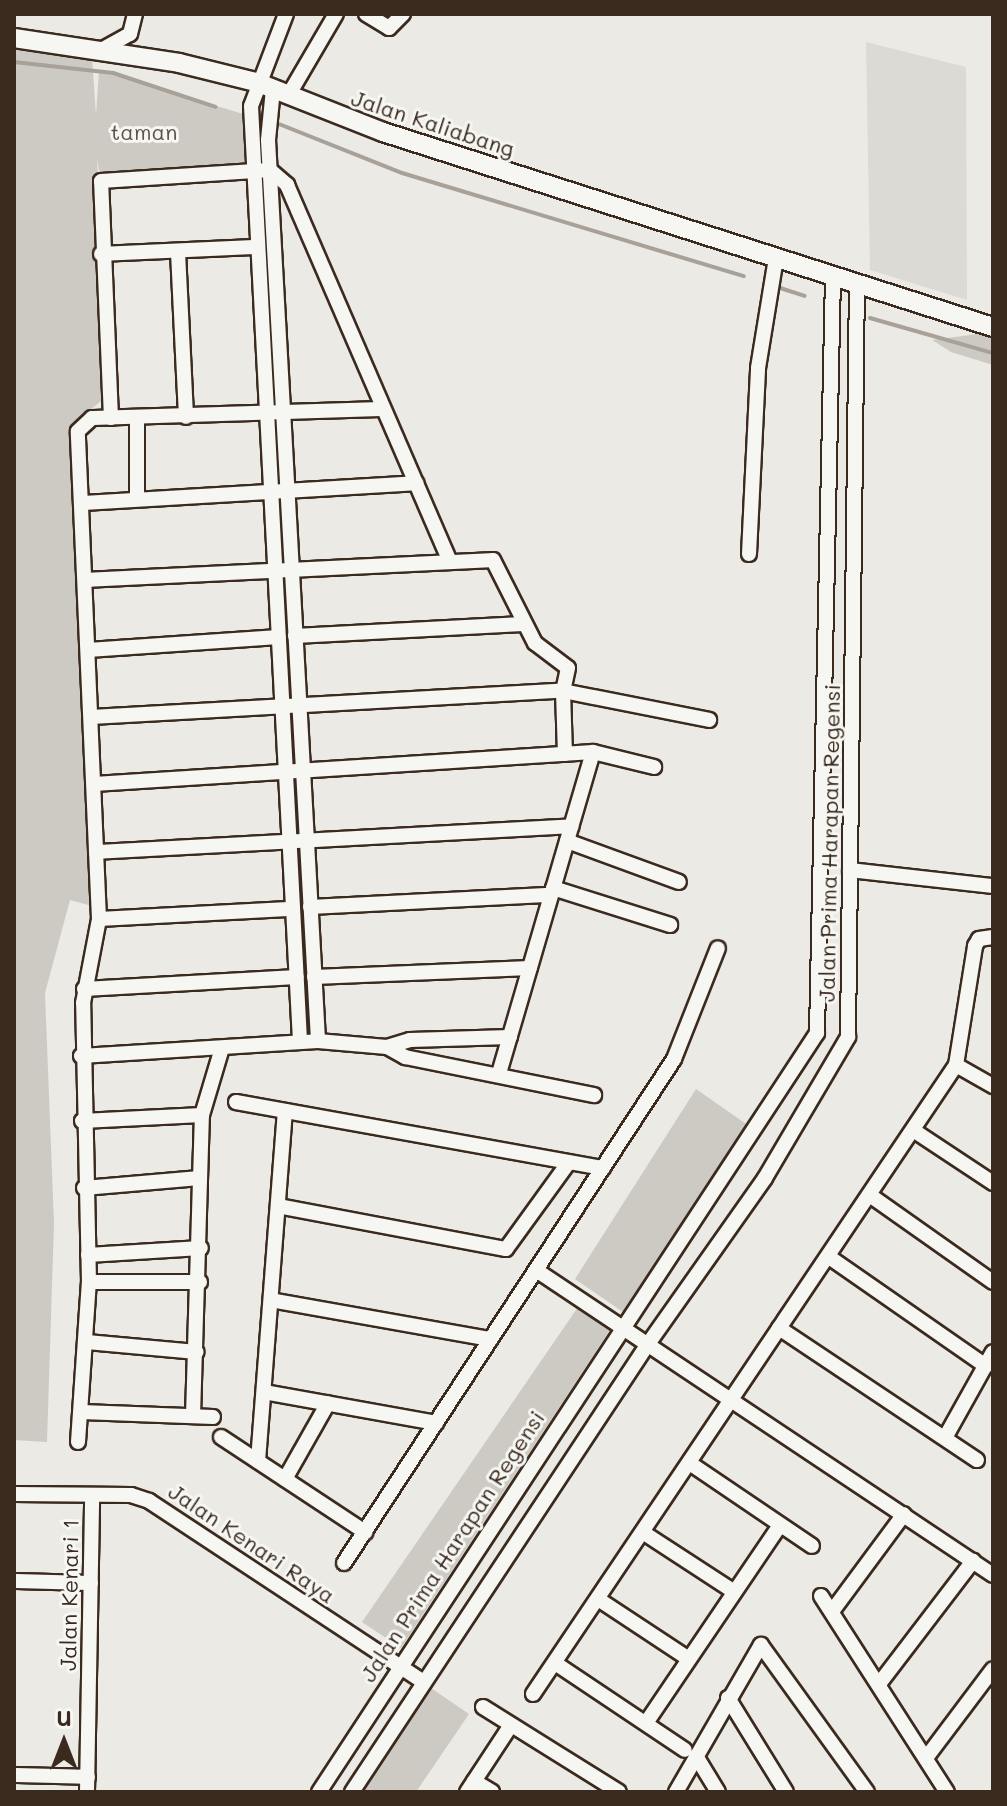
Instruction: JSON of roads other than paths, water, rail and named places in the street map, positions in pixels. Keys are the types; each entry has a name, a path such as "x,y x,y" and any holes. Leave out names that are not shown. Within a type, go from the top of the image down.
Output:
{"main road":[{"name":"Jalan Kaliabang","path":"14,38 101,50 273,89 370,128 774,264 833,274 858,300 993,327"}],"street":[{"path":"101,50 130,34 135,14"},
{"path":"286,14 268,110 268,140 318,1041"},
{"path":"300,1042 251,106 273,89 336,14"},
{"path":"366,14 389,28 403,14"},
{"path":"111,418 101,254 101,181 270,170 287,185 450,561"},
{"path":"101,254 258,247"},
{"path":"178,252 186,417"},
{"path":"749,554 758,368 774,264"},
{"name":"Jalan Prima Harapan Regensi","path":"319,1792 821,1031 833,274"},
{"name":"Jalan Prima Harapan Regensi","path":"352,1792 420,1681 646,1342 765,1178 843,1042 850,870 858,300"},
{"path":"78,1442 89,1282 81,1056 84,989 99,919 78,431 92,418 267,415 382,409"},
{"path":"137,418 137,499"},
{"path":"82,503 416,483"},
{"path":"86,580 493,560 535,643 568,668 563,691 565,754"},
{"path":"295,636 523,624"},
{"path":"88,650 279,637"},
{"path":"829,677 852,678"},
{"path":"91,717 563,691 709,720"},
{"path":"94,784 593,752 654,767"},
{"path":"499,1074 593,752"},
{"path":"96,852 307,841 569,834 679,882"},
{"path":"850,870 993,886"},
{"path":"310,907 552,892 670,925"},
{"path":"99,919 293,909"},
{"path":"533,1694 691,1464 956,1065 975,946 979,939 993,937"},
{"path":"344,1563 674,1059 718,948"},
{"path":"314,977 530,968"},
{"path":"84,989 297,977"},
{"path":"821,1031 843,1042"},
{"path":"81,1056 318,1041 387,1047 410,1040 510,1037"},
{"path":"387,1047 405,1057 594,1095"},
{"path":"193,1416 200,1282 202,1115 222,1048"},
{"path":"956,1065 993,1086"},
{"path":"236,1102 603,1168"},
{"path":"258,1461 285,1111"},
{"path":"82,1121 202,1115"},
{"path":"913,1130 993,1183"},
{"path":"278,1206 506,1249 569,1162"},
{"path":"84,1188 200,1178"},
{"path":"871,1196 993,1282"},
{"path":"88,1255 201,1248"},
{"path":"829,1257 989,1359 946,1436"},
{"path":"536,1270 733,1398 993,1575"},
{"path":"89,1282 200,1282"},
{"path":"271,1300 491,1339"},
{"path":"779,1328 946,1436 977,1460"},
{"path":"87,1342 197,1352"},
{"path":"264,1392 436,1423"},
{"path":"285,1479 328,1403"},
{"path":"82,1412 213,1417"},
{"path":"221,1437 365,1532"},
{"path":"691,1464 812,1546"},
{"name":"Jalan Kenari Raya","path":"14,1494 131,1495 149,1501 420,1681"},
{"name":"Jalan Kenari 1","path":"87,1785 92,1495"},
{"path":"833,1610 904,1514"},
{"path":"646,1723 686,1657 780,1525"},
{"path":"644,1533 733,1591"},
{"path":"879,1684 973,1561"},
{"path":"14,1581 91,1583"},
{"path":"821,1596 833,1610 947,1792"},
{"path":"598,1599 686,1657"},
{"path":"676,1792 691,1753 758,1646 766,1646 867,1792"},
{"path":"555,1663 691,1753 718,1792"},
{"path":"926,1758 993,1669"},
{"path":"728,1698 786,1792"},
{"path":"483,1707 619,1792"},
{"path":"492,1792 470,1786 511,1725"},
{"path":"14,1775 87,1785"}],"waterway":[{"path":"14,62 113,73 216,107"},
{"path":"279,124 402,173 744,276"},
{"path":"777,287 805,296"},
{"path":"870,318 993,353"}],"park label":[{"name":"taman","path":"144,132"}]}
